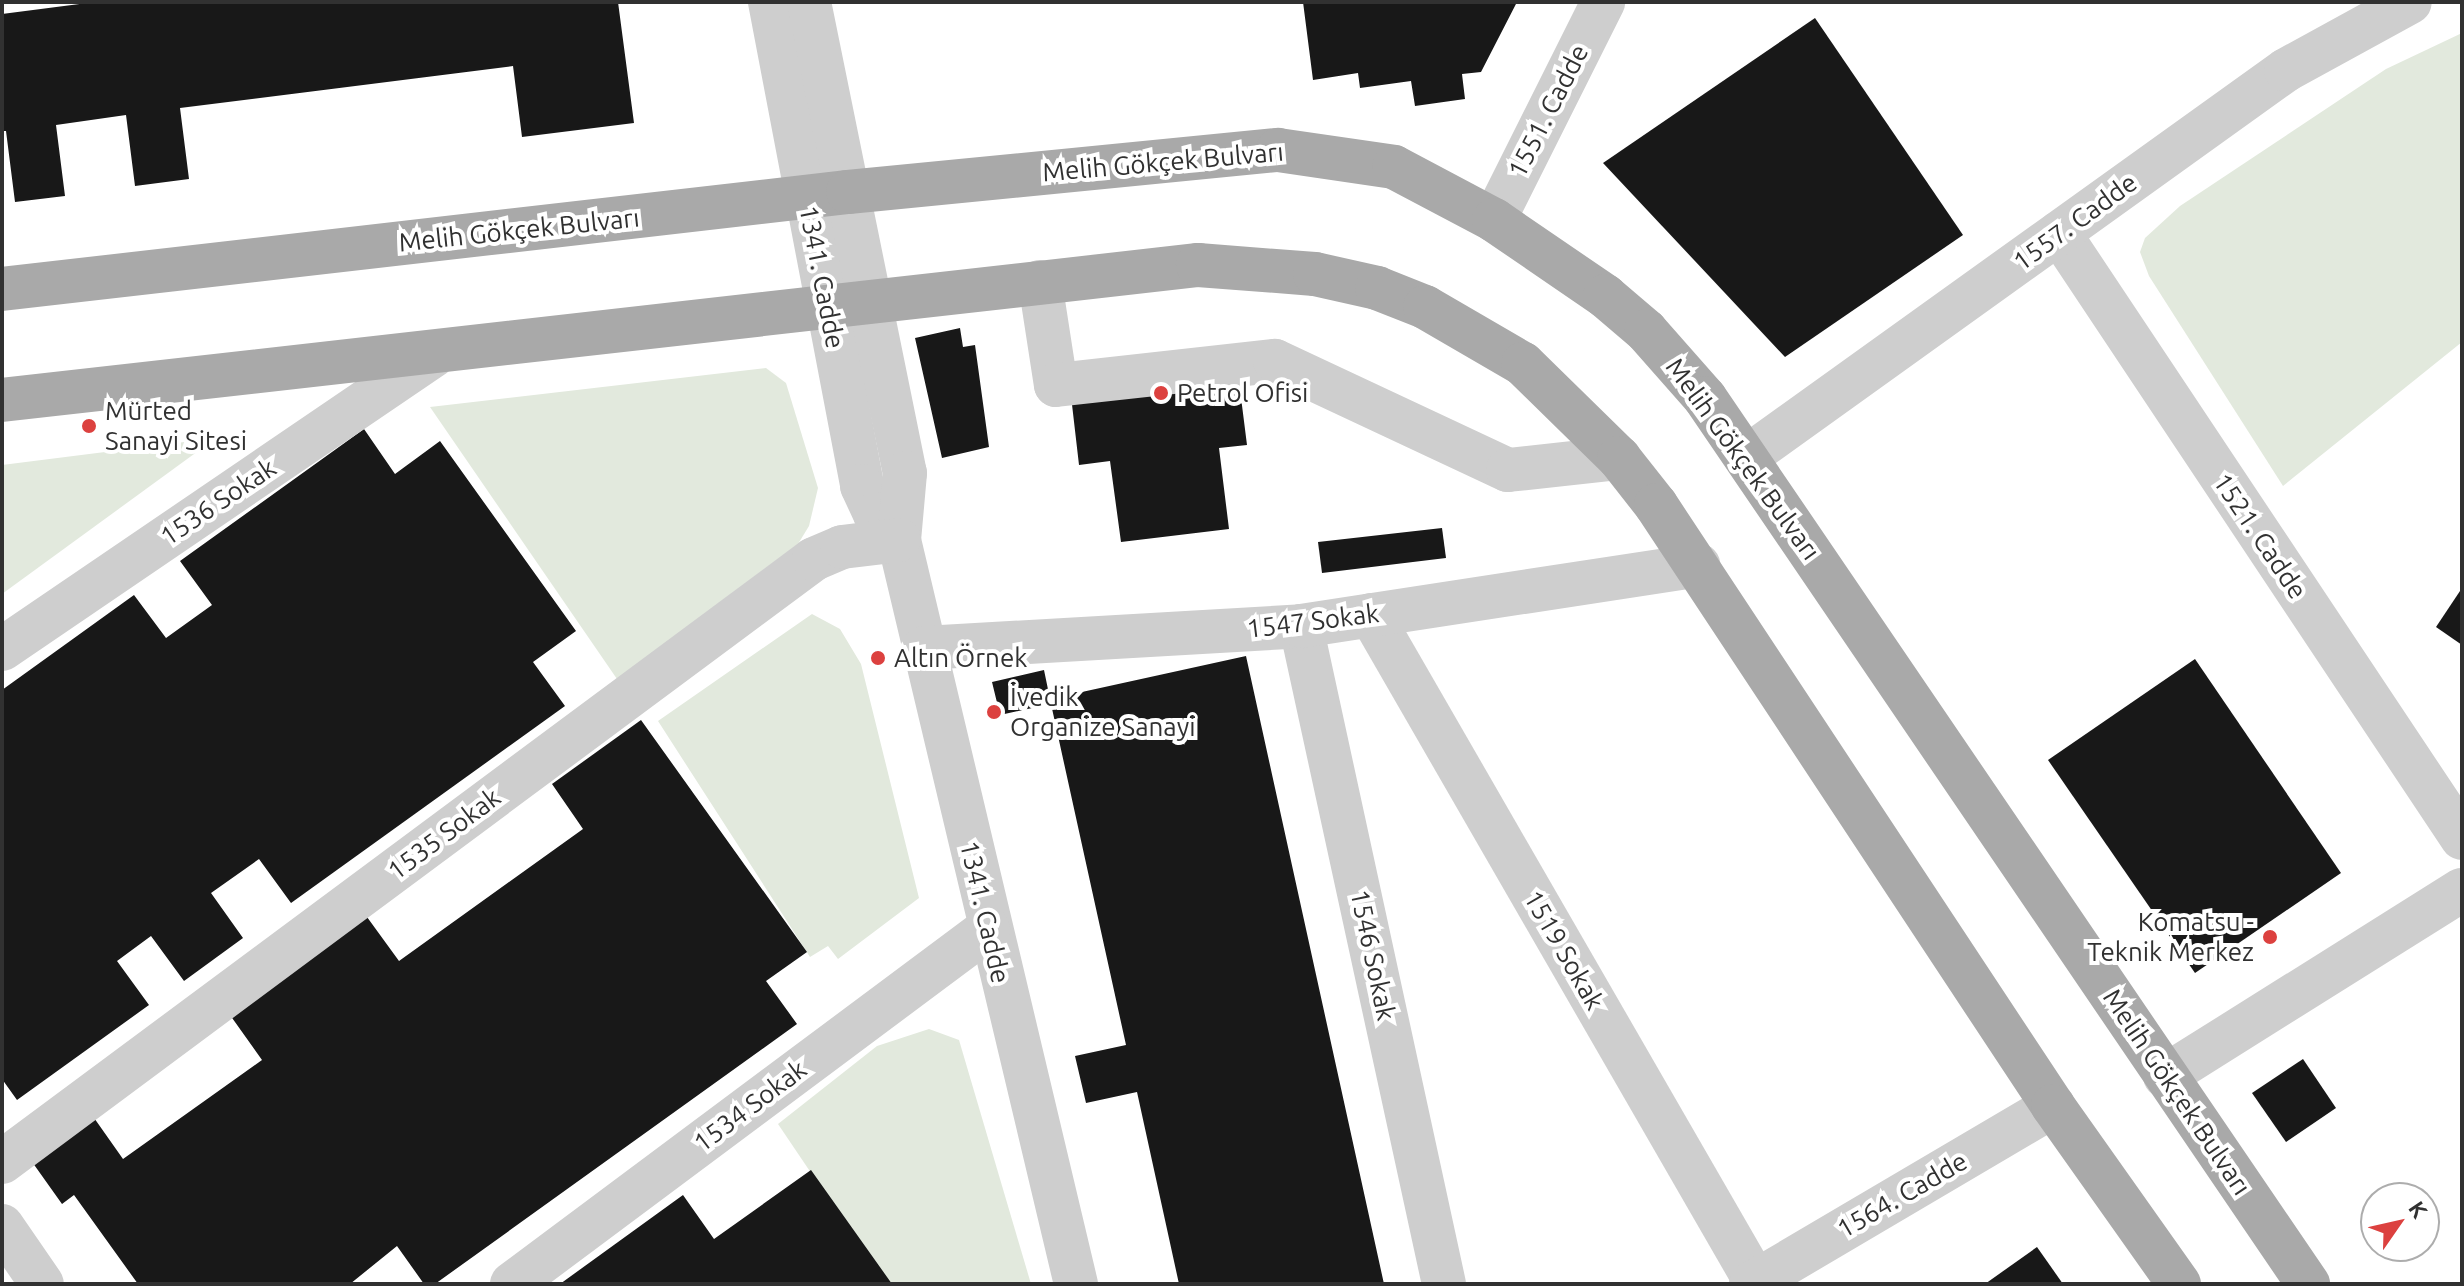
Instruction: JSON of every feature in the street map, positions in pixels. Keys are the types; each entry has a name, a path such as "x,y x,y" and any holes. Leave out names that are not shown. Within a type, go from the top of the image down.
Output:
{"main road":[{"name":"Melih Gökçek Bulvarı","path":"2,289 827,195 1278,150 1394,167 1494,220 1570,270 1646,331 1748,456 2308,1284"},
{"path":"2,400 434,355 1040,282 1211,266 1315,274 1377,288 1425,307 1523,364 1619,458 1698,565 2053,1106 2179,1284"}],"street":[{"name":"1341. Cadde","path":"770,2 827,195 871,301 905,473 899,540 988,929 1076,1284"},
{"name":"1341. Cadde","path":"809,2 827,195 828,307 862,486 875,514 899,540"},
{"name":"1551. Cadde","path":"1494,220 1603,2"},
{"name":"1557. Cadde","path":"1748,456 2286,70 2410,2"},
{"name":"1521. Cadde","path":"2059,233 2462,838"},
{"path":"1040,282 1056,385 1275,361 1508,470 1619,458"},
{"name":"1536 Sokak","path":"2,649 434,355"},
{"name":"1535 Sokak","path":"2,1162 814,559 842,547 899,540"},
{"name":"1547 Sokak","path":"924,648 1301,626 1698,565"},
{"name":"1519 Sokak","path":"1371,615 1755,1283"},
{"name":"1546 Sokak","path":"1301,626 1444,1284"},
{"path":"2165,1076 2462,890"},
{"name":"1534 Sokak","path":"512,1284 988,929"},
{"name":"1564. Cadde","path":"1755,1283 2053,1106"},
{"path":"2,1226 42,1284"}],"shaded area":[{"path":"2462,33 2462,342 2283,486 2149,276 2140,252 2145,238 2180,206 2386,69"},
{"path":"766,368 786,383 818,488 809,526 798,544 617,679 430,407"},
{"path":"216,438 2,594 2,465"},
{"path":"812,614 840,629 861,664 919,898 838,959 828,946 810,957 658,721"},
{"path":"929,1029 959,1040 1031,1284 886,1284 778,1124 877,1046"}],"building":[{"path":"95,2 618,2 634,123 522,137 513,66 180,108 189,179 135,186 126,115 56,125 65,196 15,202 6,131 2,131 2,14"},
{"path":"1303,2 1517,2 1481,72 1462,74 1465,99 1415,106 1411,81 1360,88 1358,73 1313,80"},
{"path":"1815,18 1963,235 1785,357 1603,163"},
{"path":"960,328 963,347 975,345 989,447 942,458 915,338"},
{"path":"1235,350 1247,445 1219,448 1229,529 1121,542 1110,461 1079,465 1068,370"},
{"path":"364,429 395,474 440,441 576,631 533,662 565,706 291,903 259,859 211,893 243,938 184,981 151,936 117,961 149,1005 17,1100 2,1079 2,690 134,595 166,638 212,605 180,561"},
{"path":"1442,528 1446,558 1322,573 1318,542"},
{"path":"2462,588 2462,645 2436,627"},
{"path":"1246,656 1384,1284 1179,1284 1137,1092 1086,1103 1075,1056 1126,1045 1051,704 1000,715 992,682 1044,670 1050,699"},
{"path":"2195,659 2341,873 2195,973 2048,760"},
{"path":"641,720 807,952 766,981 797,1024 435,1284 424,1284 397,1246 350,1284 138,1284 74,1195 62,1204 30,1159 92,1115 123,1159 262,1060 230,1015 367,917 399,961 583,829 552,784"},
{"path":"2303,1059 2336,1108 2286,1142 2252,1093"},
{"path":"811,1170 892,1284 560,1284 683,1195 714,1239"},
{"path":"2037,1247 2063,1284 1985,1284"}],"place":[{"name":"Petrol Ofisi","path":"1161,393"},
{"name":"Mürted Sanayi Sitesi","path":"89,426"},
{"name":"Altın Örnek","path":"878,658"},
{"name":"İvedik Organize Sanayi","path":"994,712"},
{"name":"Komatsu - Teknik Merkez","path":"2270,937"}]}
